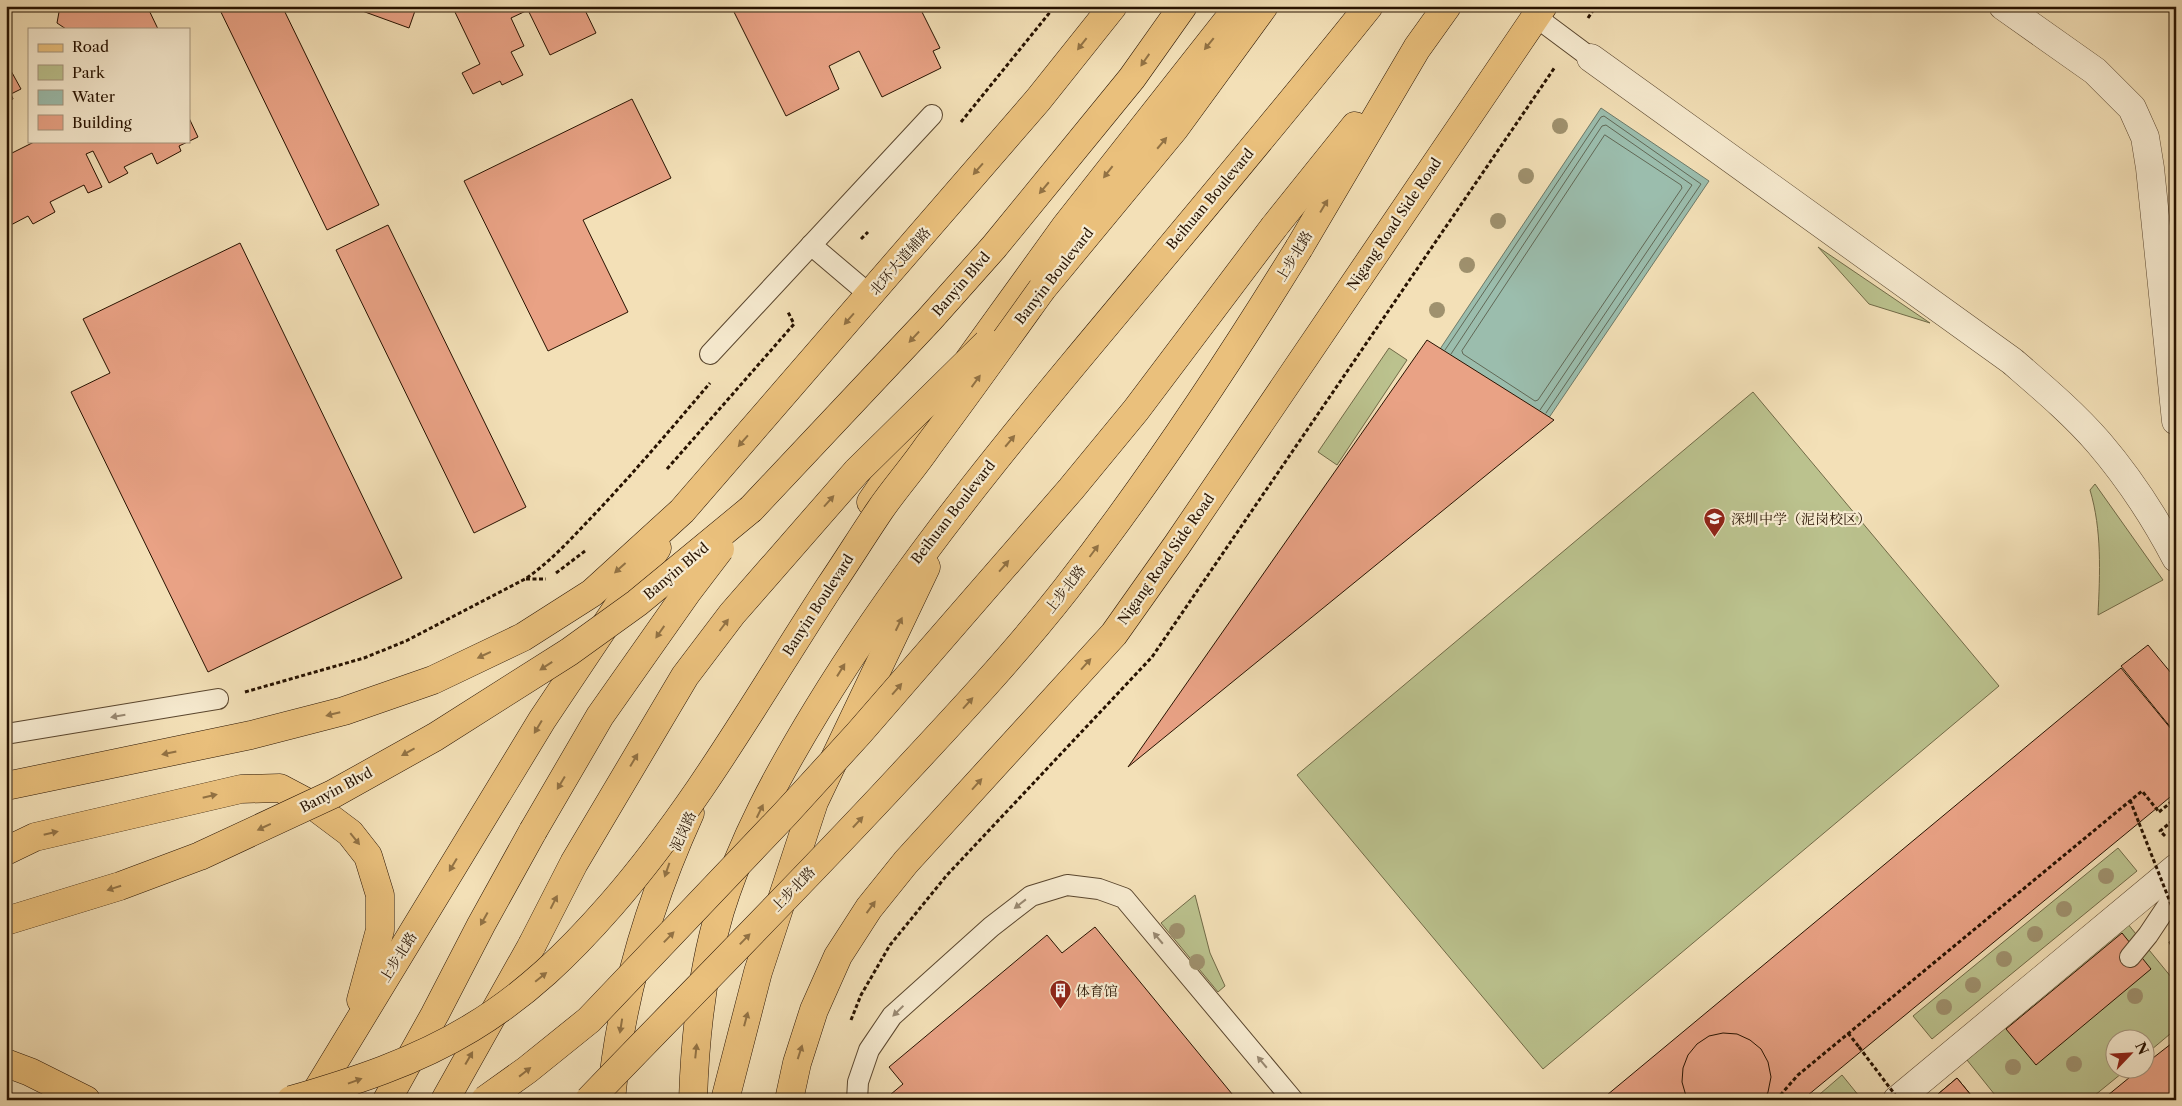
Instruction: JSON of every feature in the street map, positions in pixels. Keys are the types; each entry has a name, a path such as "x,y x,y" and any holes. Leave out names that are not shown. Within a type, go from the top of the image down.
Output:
{"main road":[{"name":"北环大道辅路","path":"682,512 1038,100 1112,6"},
{"name":"Banyin Blvd","path":"6,921 120,886 200,856 333,794 435,737 569,652 637,603 751,508 923,327 994,247 1132,78 1183,6"},
{"name":"泥岗路","path":"612,1100 624,1008 645,933 674,850 714,762 816,585 924,422 1065,227 1239,6"},
{"name":"Banyin Boulevard","path":"291,1100 344,1085 382,1071 432,1050 472,1028 553,968 582,938 633,880 687,810 881,509 1042,289 1175,128 1264,6"},
{"name":"Beihuan Boulevard","path":"694,1100 702,996 713,941 730,880 758,814 802,735 861,638 920,554 971,488 1369,6"},
{"name":"上步北路","path":"589,1100 853,828 1017,648 1065,590 1150,474 1268,299 1417,48 1447,6"},
{"name":"Nigang Road Side Road","path":"789,1100 797,1062 814,1010 838,956 869,908 906,862 1114,634 1177,545 1540,12"},
{"path":"485,1100 527,1070 589,1020 732,871 860,733 1083,475 1136,410 1274,227 1417,48"},
{"path":"445,1100 502,1002 574,863 685,676 732,614 856,471 1042,289"},
{"path":"725,1100 758,972 814,802 940,539 971,488"},
{"path":"387,1100 435,1014 481,924 600,716 688,592 751,508"},
{"path":"6,786 251,735 344,712 433,680 523,637 592,593 682,512"},
{"name":"上步北路","path":"311,1100 542,720 682,512"},
{"path":"6,851 35,837 232,791 280,788 314,806 350,833 368,856 378,887 380,895 380,930 354,1027"},
{"path":"6,1047 18,1067 86,1100"}],"street":[{"path":"2003,6 2095,71 2132,108 2145,137 2150,168 2176,421"},
{"path":"1591,58 2012,361 2054,398 2099,443 2138,495 2176,558"},
{"path":"1898,1100 2176,868"}],"lane":[{"path":"1540,12 1591,58"},
{"path":"710,354 932,115"},
{"path":"811,245 870,295"},
{"path":"6,734 218,699"},
{"path":"857,1100 858,1082 869,1050 892,1016 991,927 1031,896 1068,885 1099,888 1124,898 1294,1100"},
{"path":"2130,957 2148,935 2176,893"}],"path":[{"path":"667,469 794,324 787,309"},
{"path":"218,699 364,658 406,641 525,579 537,571 571,539 613,495 716,375"},
{"path":"525,579 545,580 558,572"},
{"path":"1776,1100 1798,1074 2130,800 2142,791 2159,812 2176,798"},
{"path":"2130,800 2176,917"},
{"path":"2160,831 2176,818"},
{"path":"1848,1033 1898,1100"}],"green space":[{"path":"1818,247 1930,323 1869,304"},
{"path":"1389,348 1407,360 1337,465 1318,452"},
{"path":"1753,392 1999,686 1543,1069 1297,775"},
{"path":"2095,484 2163,580 2098,615 2100,568 2097,520 2090,490"},
{"path":"2118,848 2137,871 1932,1039 1913,1016"},
{"path":"1195,895 1210,953 1225,986 1218,992 1161,923"},
{"path":"2127,923 2176,983 2176,1029 2154,1047 2154,1028 2104,1028 2104,1078 2116,1078 2089,1100 1999,1100 1963,1055"},
{"path":"1842,1075 1859,1096 1854,1100 1813,1100"}],"water":[{"path":"1601,108 1709,181 1542,428 1434,358"}],"building":[{"path":"56,6 147,6 158,28 64,28 57,23 59,12"},
{"path":"218,6 282,6 379,205 327,230"},
{"path":"355,6 424,6 423,10 416,8 409,28 354,8"},
{"path":"453,6 583,6 596,33 550,55 528,10 511,18 524,46 511,52 523,75 502,85 500,81 473,94 462,73 480,64"},
{"path":"731,6 919,6 940,48 933,51 941,68 882,97 859,51 829,66 839,89 786,116"},
{"path":"10,69 21,89 11,94 13,99 6,103 6,70"},
{"path":"632,99 671,178 583,220 628,312 548,351 464,181"},
{"path":"190,120 198,137 190,141"},
{"path":"34,142 187,142 179,146 181,151 157,164 152,153 124,167 128,173 109,183 93,151 86,154 102,187 88,193 84,185 50,202 55,212 33,224 28,216 7,227 6,156"},
{"path":"388,225 526,507 474,533 336,250"},
{"path":"240,243 402,578 208,672 71,392 110,373 83,319"},
{"path":"1427,340 1554,420 1128,767"},
{"path":"2148,645 2176,679 2176,734 2121,666"},
{"path":"2121,668 2176,735 2176,792 2157,808 1802,1100 1601,1100"},
{"name":"体育馆","path":"1095,927 1237,1100 884,1100 903,1084 889,1067 1047,935 1062,953"},
{"path":"2122,933 2151,969 2036,1065 2006,1029"},
{"path":"2176,939 2176,957 2169,942"},
{"path":"1723,1033 1737,1034 1750,1040 1761,1049 1768,1062 1771,1077 1764,1100 1689,1100 1686,1096 1682,1082 1683,1068 1688,1055 1697,1044 1709,1036"},
{"path":"2176,1040 2176,1100 2102,1100 2129,1078 2154,1078 2154,1057"},
{"path":"1957,1078 1975,1100 1931,1100"},
{"path":"1957,1078 1975,1100 1931,1100"}],"place":[{"name":"深圳中学（泥岗校区）","path":"1715,538"},
{"name":"体育馆","path":"1060,1010"}]}
